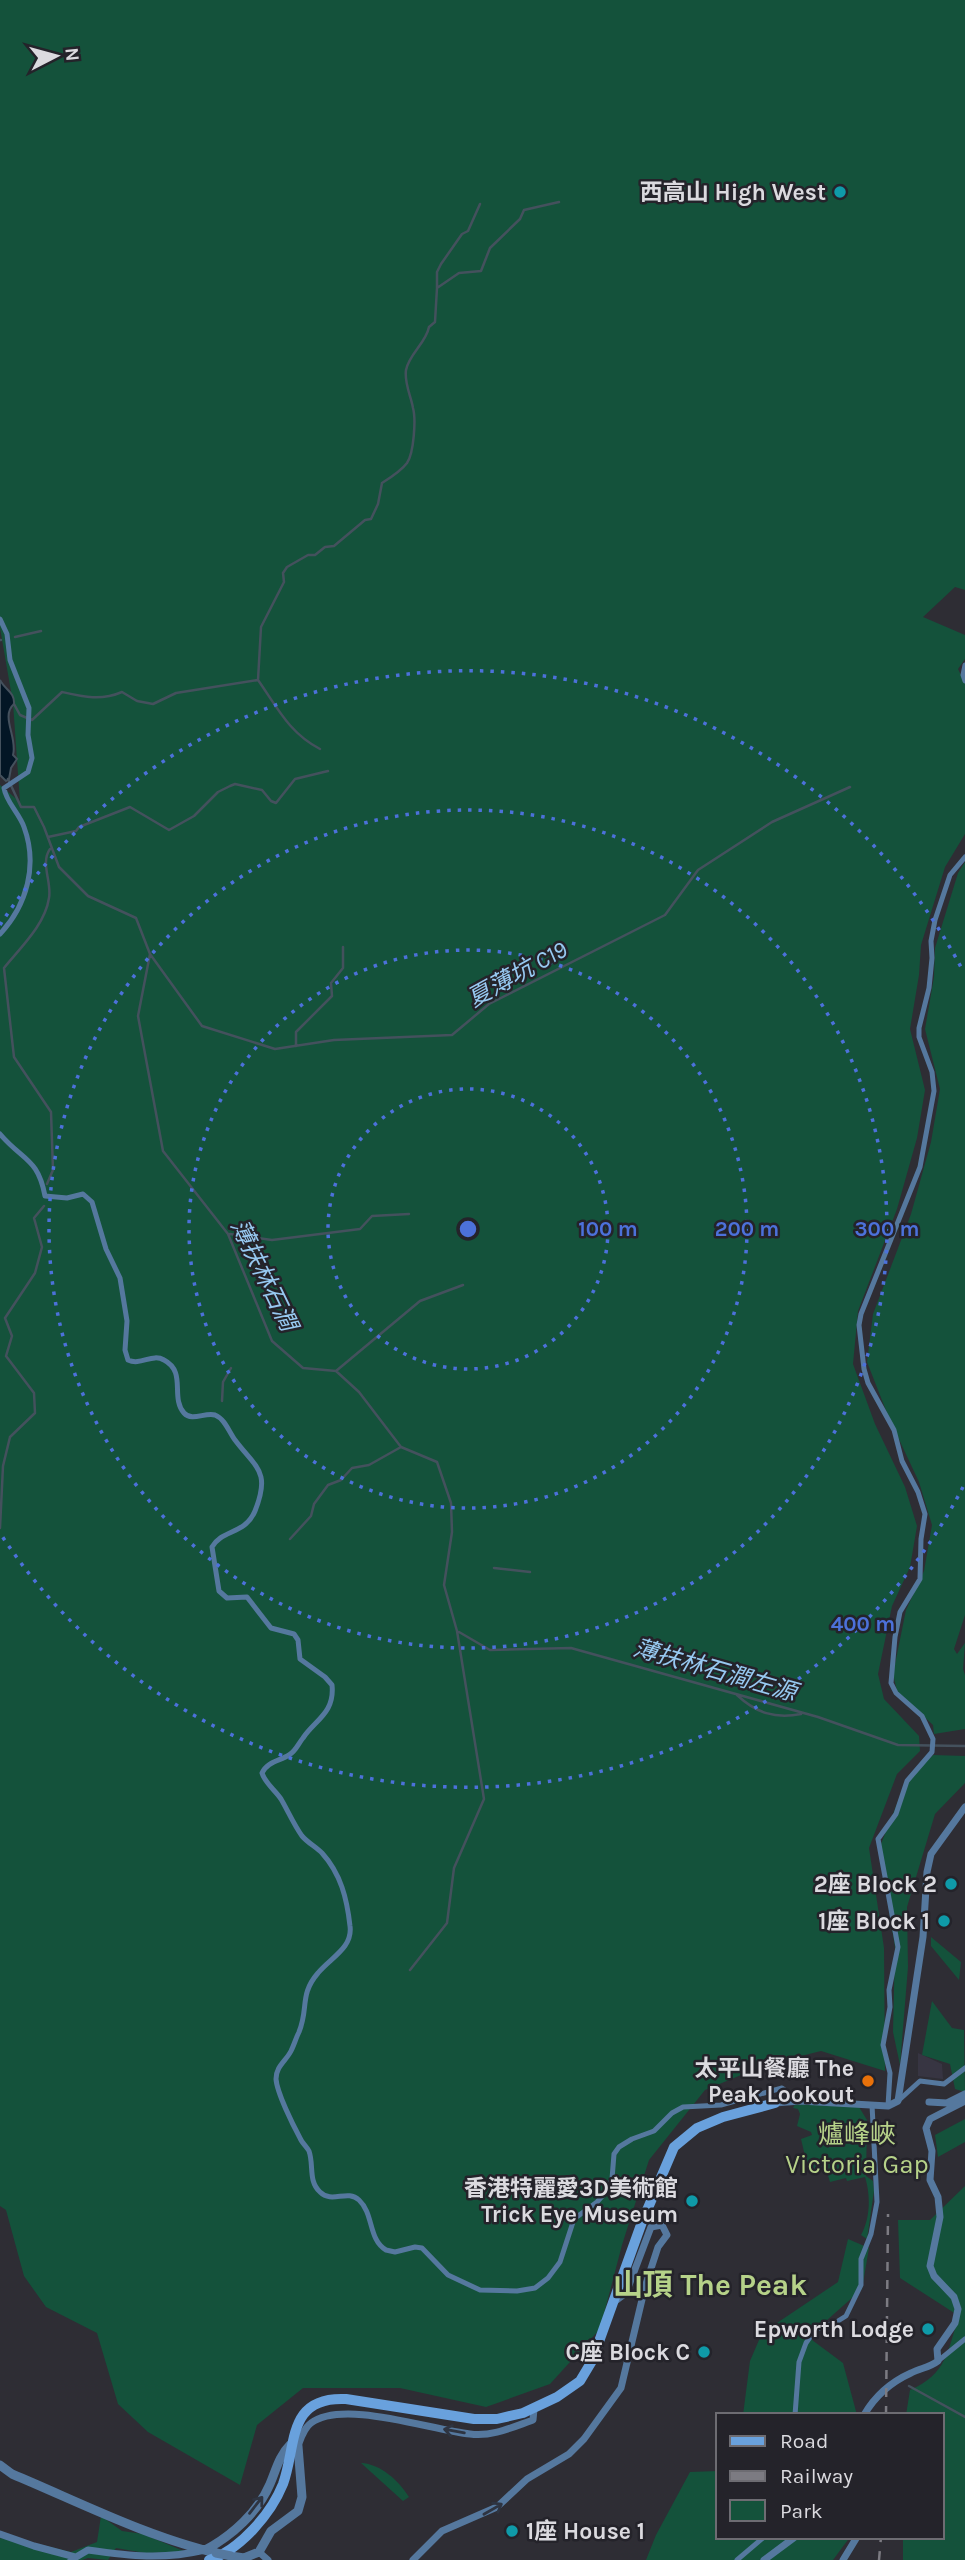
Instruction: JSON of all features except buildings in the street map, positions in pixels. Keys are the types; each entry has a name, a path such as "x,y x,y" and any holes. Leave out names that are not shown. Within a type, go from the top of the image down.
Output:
{"main road":[{"path":"210,2554 228,2550 270,2508 286,2474 294,2446 296,2426 304,2414 317,2405 333,2399 355,2400 488,2420 506,2418 534,2409 569,2390 584,2376 592,2361 642,2222 674,2147 696,2128 723,2116 775,2104"}],"street":[{"path":"0,619 7,634 10,660 30,714 28,736 32,758 31,767 7,785 4,791 24,826 31,864 23,901 0,934"},
{"path":"965,664 965,681"},
{"path":"888,2106 890,2073 883,2045 890,2007 889,1990 898,1947 878,1839 896,1814 907,1781 932,1752 931,1734 921,1714 895,1691 891,1678 900,1612 920,1579 925,1514 916,1487 902,1461 894,1430 868,1384 859,1325 920,1167 934,1091 932,1072 919,1037 919,1028 929,988 934,920 950,875 965,857"},
{"path":"0,1134 13,1149 34,1164 43,1182 45,1196 67,1198 83,1194 92,1202 106,1249 120,1278 127,1321 125,1350 128,1360 137,1363 157,1357 169,1363 177,1374 179,1401 184,1412 190,1416 209,1414 220,1418 259,1467 260,1493 251,1520 243,1528 217,1540 212,1547 219,1591 227,1598 247,1597 271,1628 294,1634 298,1640 300,1659 332,1685 329,1703 317,1724 291,1754 269,1765 262,1773 303,1836 323,1855 342,1882 350,1927 347,1943 317,1974 307,1989 304,2020 290,2054 281,2064 276,2077 296,2131 309,2152 313,2181 319,2191 331,2198 349,2195 358,2199 367,2211 375,2239 386,2250 398,2251 415,2247 422,2249 448,2275 476,2288 489,2291 528,2290 541,2284 557,2267 566,2249 572,2222 606,2193 612,2179 614,2154 622,2144 652,2133 672,2113 687,2106 721,2105 782,2088 800,2101"},
{"path":"898,2101 923,1937 931,1854 965,1807"},
{"path":"775,2104 800,2101 888,2106 898,2101 918,2082 944,2084 965,2068"},
{"path":"929,2102 946,2103 965,2094"},
{"path":"938,2361 937,2349 955,2323 958,2309 952,2293 933,2275 930,2266 940,2217 938,2197 930,2180 932,2151 926,2126 930,2119 965,2101"},
{"path":"795,2413 799,2362 806,2343 815,2330 846,2316 861,2285 861,2259 871,2234 877,2202 872,2105"},
{"path":"413,2560 448,2527 497,2507 527,2479 569,2454 584,2439 621,2388 645,2287 662,2241 667,2235 665,2228 654,2225 649,2231 626,2292 612,2304"},
{"path":"865,2413 874,2398 909,2373 938,2361 965,2339"},
{"path":"872,2413 874,2398"},
{"path":"0,2534 73,2558 88,2550 152,2558 210,2554 244,2558 259,2552 271,2531 298,2511 300,2505 294,2446"},
{"path":"0,2465 12,2474 131,2525 210,2554"},
{"path":"737,2560 762,2539"},
{"path":"764,2560 791,2539"},
{"path":"843,2560 856,2539"},
{"path":"98,2551 120,2560"},
{"path":"259,2552 268,2560"}],"shaded area":[{"path":"918,2053 942,2064 943,2079 918,2076"}],"green space":[{"path":"0,0 965,0 965,590 955,587 923,617 965,635 965,659 958,669 965,683 965,834 945,867 921,945 910,1029 925,1090 917,1138 897,1209 858,1311 853,1364 875,1424 905,1487 917,1526 910,1567 892,1606 878,1674 884,1699 919,1736 920,1751 897,1774 869,1848 884,1948 885,2071 821,2051 765,2065 705,2090 649,2160 622,2245 600,2329 550,2384 486,2407 400,2388 303,2388 257,2425 240,2485 148,2432 118,2404 97,2333 46,2307 24,2276 6,2210 0,2206 0,785 20,802 13,703 0,628"},
{"path":"965,862 965,1615 954,1649 957,1654 965,1643 965,1729 934,1734 933,1725 897,1691 893,1674 906,1610 924,1571 932,1525 919,1482 867,1362 873,1314 911,1214 931,1142 940,1089 925,1029 934,977 935,948 958,873"},
{"path":"933,1755 965,1756 965,1783 935,1814 907,1907 908,1967 900,2065 893,2032 895,1947 879,1849 906,1781"},
{"path":"931,1937 961,1962 959,1980 931,1946"},
{"path":"932,2001 952,2028 964,2030 965,2092 955,2089 950,2064 922,2055"},
{"path":"795,2104 859,2107 867,2120 866,2176 873,2181 874,2191 867,2239 861,2235 869,2207 865,2177 830,2182 826,2169 809,2173 801,2139 812,2135 797,2126 800,2114 798,2109 793,2108"},
{"path":"965,2119 965,2142 938,2157 935,2135"},
{"path":"965,2186 965,2560 903,2560 903,2539 944,2539 944,2413 906,2413 910,2390 932,2377 944,2360 959,2316 900,2278 898,2220 930,2220"},
{"path":"848,2239 869,2248 862,2289 808,2337 843,2363 856,2413 743,2413 750,2361 762,2333 838,2282"},
{"path":"361,2463 376,2466 389,2474 409,2497 403,2501"},
{"path":"716,2471 716,2539 849,2539 833,2560 646,2560 656,2535 690,2472"},
{"path":"101,2516 122,2531 143,2534 186,2552 145,2553 116,2548 108,2560 0,2560 0,2538 71,2552 97,2542"}],"water":[{"path":"0,680 14,700 9,721 13,755 17,759 6,781 0,775"}],"waterway":[{"path":"14,704 20,715 32,720 62,692 85,697 122,692 137,701 153,704 176,693 258,680 261,627 284,582 283,573 287,567 308,555 315,555 325,547 334,546 365,520 371,519 378,504 382,483 407,463 413,444 414,420 406,370 429,327 435,322 437,288 459,273 481,271 490,248 520,219 524,210 559,202"},
{"path":"437,288 437,272 441,264 462,234 468,231 480,204"},
{"path":"15,637 41,631"},
{"path":"258,680 292,727 320,749"},
{"path":"48,837 76,831 79,827 130,807 169,830 194,816 218,792 235,784 262,790 276,803 295,779 328,771"},
{"name":"薄扶林石澗","path":"8,779 21,807 34,807 59,867 88,896 136,918 150,954 138,1016 163,1151 228,1234 272,1341 303,1368 336,1371 359,1392 401,1447 437,1462 451,1503 452,1532 444,1585 457,1631 484,1799 454,1868 447,1923 410,1970"},
{"name":"夏薄坑 C19","path":"150,954 202,1026 275,1049 334,1040 452,1035 489,1004 665,915 698,870 772,822 850,787"},
{"path":"47,1184 53,1170 51,1112 14,1057 4,968 31,936 47,908 49,892 46,860 50,849"},
{"path":"296,1046 296,1032 332,996 331,983 343,968 343,947"},
{"path":"0,1528 3,1466 10,1437 35,1413 34,1393 6,1356 12,1336 5,1318 35,1273 42,1247 34,1218 44,1206"},
{"path":"230,1234 272,1240 360,1229 372,1216 409,1214"},
{"path":"336,1371 420,1301 463,1285"},
{"path":"222,1401 223,1382 231,1368"},
{"path":"290,1539 311,1516 314,1504 328,1485 341,1480 352,1468 369,1465 401,1447"},
{"path":"494,1568 530,1572"},
{"name":"薄扶林石澗左源","path":"459,1632 490,1650 571,1648 818,1717 898,1745 965,1746"},
{"path":"737,1695 766,1713 783,1716 801,1714"},
{"path":"909,2386 965,2417"}],"railway":[{"path":"886,2413 888,2214"},
{"path":"879,2560 881,2539"}],"place":[{"name":"西高山 High West","path":"840,192"},
{"name":"2座 Block 2","path":"951,1884"},
{"name":"1座 Block 1","path":"944,1921"},
{"name":"太平山餐廳 The Peak Lookout","path":"868,2081"},
{"name":"香港特麗愛3D美術館 Trick Eye Museum","path":"692,2201"},
{"name":"Epworth Lodge","path":"928,2329"},
{"name":"C座 Block C","path":"704,2352"},
{"name":"1座 House 1","path":"512,2531"}],"district":[{"name":"爐峰峽 Victoria Gap","path":"857,2149"},
{"name":"山頂 The Peak","path":"710,2285"}]}
